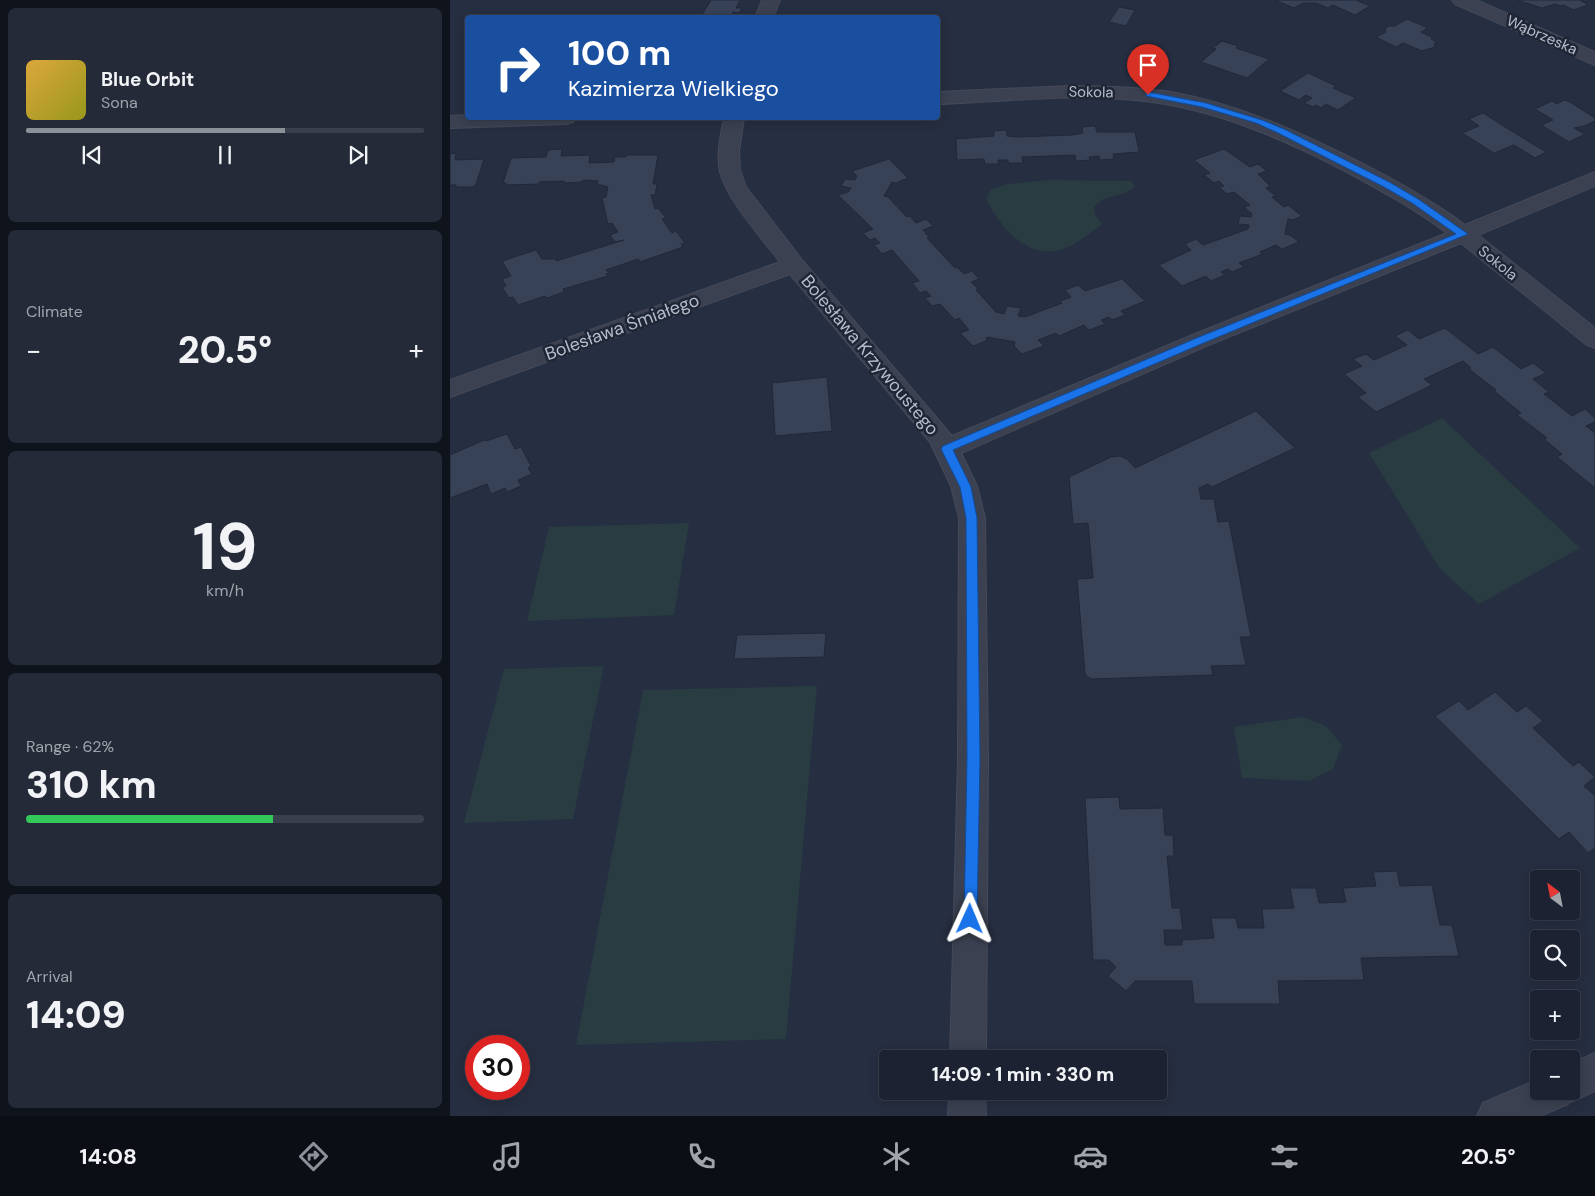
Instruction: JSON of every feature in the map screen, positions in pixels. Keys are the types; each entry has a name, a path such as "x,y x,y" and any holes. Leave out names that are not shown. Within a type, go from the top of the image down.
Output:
{"street":[{"path":"765,15 771,0"},
{"name":"Wąbrzeska","path":"1461,0 1595,59"},
{"name":"Sokola","path":"940,98 1094,91 1148,95 1203,105 1259,122 1301,140 1401,193 1463,234 1595,340"},
{"path":"450,122 508,120"},
{"name":"Bolesława Krzywoustego","path":"734,120 729,151 730,170 736,188 794,266 921,413 946,449 966,487 972,518 974,759 968,1050"},
{"path":"946,449 1203,339 1463,234 1595,178"},
{"name":"Bolesława Śmiałego","path":"450,389 794,266"},
{"path":"1580,1079 1595,1071"},
{"path":"967,1100 967,1116"},
{"path":"1496,1116 1534,1100"}],"shaded area":[{"path":"1049,180 1131,181 1135,186 1125,193 1103,200 1094,207 1095,215 1102,224 1083,238 1063,249 1038,250 1027,246 1007,230 986,199 991,189 1008,184"},
{"path":"1442,418 1580,548 1479,604 1440,569 1369,453"},
{"path":"689,523 674,615 527,621 549,527"},
{"path":"604,666 573,819 464,823 504,669"},
{"path":"817,686 786,1039 576,1045 643,690"},
{"path":"1303,717 1326,726 1342,745 1333,769 1309,781 1242,778 1234,727"}],"building":[{"path":"711,0 740,0 736,8 742,8 739,13 733,12 732,15 702,15"},
{"path":"1275,0 1356,0 1370,6 1355,15 1333,5 1328,8 1316,3 1303,3 1294,8"},
{"path":"1517,0 1580,0 1588,5 1573,10 1564,5 1555,4 1542,8"},
{"path":"1119,7 1135,10 1126,26 1109,22"},
{"path":"1407,19 1428,28 1421,32 1437,42 1434,44 1435,47 1422,51 1403,43 1396,47 1376,37 1386,32 1385,29 1389,26 1395,26"},
{"path":"1222,41 1238,46 1236,48 1269,59 1247,78 1201,62"},
{"path":"1308,73 1336,86 1333,88 1356,98 1338,110 1326,104 1321,108 1316,105 1313,107 1304,103 1312,98 1306,95 1299,100 1280,91"},
{"path":"1564,100 1595,118 1595,121 1574,128 1585,134 1569,142 1541,125 1553,120 1535,109 1552,101 1557,104"},
{"path":"1483,113 1546,152 1535,158 1514,145 1494,153 1462,133 1479,126 1469,119"},
{"path":"1095,126 1097,132 1135,132 1139,152 1113,154 1114,159 1100,160 1099,156 1089,157 1090,160 1076,161 1075,155 1022,157 1023,163 1008,163 1008,160 998,160 999,164 985,164 984,159 957,160 956,139 994,136 994,131 1007,130 1007,136 1019,137 1072,135 1083,133 1082,127"},
{"path":"562,149 561,156 590,155 589,163 614,162 615,157 626,157 626,155 658,155 653,184 657,184 655,195 651,195 655,209 658,208 666,218 662,219 672,233 676,231 685,243 681,244 683,247 640,262 638,259 606,270 609,273 606,274 608,276 563,289 564,292 547,298 545,296 518,305 513,297 509,298 502,287 506,286 502,279 511,276 502,261 536,250 542,259 556,259 556,261 624,240 615,242 610,235 618,232 612,223 608,224 602,198 606,197 608,187 597,184 598,181 584,180 581,182 564,183 564,181 505,185 506,183 503,183 511,158 546,157 548,150"},
{"path":"1224,149 1250,167 1258,164 1267,171 1258,174 1270,186 1266,188 1276,196 1272,197 1284,207 1288,205 1302,216 1293,220 1288,219 1285,234 1290,235 1299,242 1282,249 1276,245 1260,252 1263,254 1239,263 1244,267 1232,272 1228,269 1221,272 1225,275 1211,281 1206,276 1182,286 1159,265 1191,250 1185,244 1196,239 1203,245 1248,229 1249,225 1238,224 1240,216 1251,217 1252,214 1244,207 1250,205 1234,192 1227,194 1219,187 1224,186 1219,181 1214,183 1204,175 1210,173 1194,160"},
{"path":"456,153 455,160 484,159 476,184 473,187 450,185 450,154"},
{"path":"889,159 908,178 896,183 892,182 884,196 888,197 907,217 910,216 916,223 926,219 933,226 923,230 929,237 927,238 955,268 957,267 964,274 972,271 979,279 971,282 996,312 1004,314 1007,306 1021,308 1018,316 1025,317 1062,303 1060,301 1071,297 1065,290 1078,285 1085,291 1122,279 1145,301 1121,311 1125,315 1112,320 1109,317 1101,320 1105,324 1089,330 1084,325 1059,336 1056,333 1038,340 1044,346 1022,354 1014,346 1015,342 987,337 986,341 973,346 960,333 969,330 959,318 955,320 940,304 932,306 925,298 931,296 926,291 920,293 912,283 919,281 892,250 882,254 874,245 880,243 875,238 870,240 863,233 873,229 838,195 848,192 851,188 841,186 845,179 855,180 857,176 852,171"},
{"path":"1445,328 1478,354 1493,347 1521,369 1533,363 1546,373 1533,379 1549,392 1544,394 1572,416 1585,409 1595,418 1595,422 1586,426 1595,433 1595,488 1557,457 1562,454 1544,439 1547,438 1517,415 1521,413 1469,369 1471,368 1463,361 1424,379 1432,385 1376,412 1358,397 1366,393 1344,374 1362,366 1353,359 1366,354 1374,360 1407,345 1395,336 1408,330 1419,339"},
{"path":"827,377 832,431 775,436 772,383"},
{"path":"1256,411 1295,448 1212,487 1208,484 1199,488 1201,499 1214,499 1218,522 1229,521 1251,637 1240,637 1246,665 1211,666 1213,675 1092,679 1088,677 1085,674 1077,579 1093,578 1088,523 1073,524 1069,477 1111,457 1120,456 1127,459 1135,468"},
{"path":"507,434 515,449 521,447 531,466 528,468 532,474 518,480 521,486 507,492 505,488 491,494 487,484 450,498 450,455 484,440"},
{"path":"826,633 824,657 734,659 737,635"},
{"path":"1495,692 1517,712 1526,706 1543,721 1533,728 1573,766 1579,762 1595,777 1584,786 1595,796 1595,848 1588,853 1569,832 1559,839 1435,716 1459,701 1468,710"},
{"path":"1119,797 1120,809 1163,808 1165,835 1173,835 1174,856 1167,856 1172,908 1180,908 1183,930 1164,930 1165,945 1182,945 1182,940 1214,938 1211,918 1236,918 1238,928 1264,928 1262,909 1294,908 1290,888 1316,888 1319,903 1346,902 1343,888 1376,886 1373,872 1397,871 1400,886 1432,885 1440,925 1452,925 1459,956 1361,958 1364,980 1278,981 1280,1004 1194,1004 1192,981 1135,981 1126,991 1108,976 1116,967 1109,960 1093,960 1085,798"}],"route":[{"path":"970,919 974,759 972,518 966,487 956,464 946,449 1004,426 1203,339 1463,234 1440,217 1388,185 1281,131 1259,122 1203,105 1148,95"}]}
